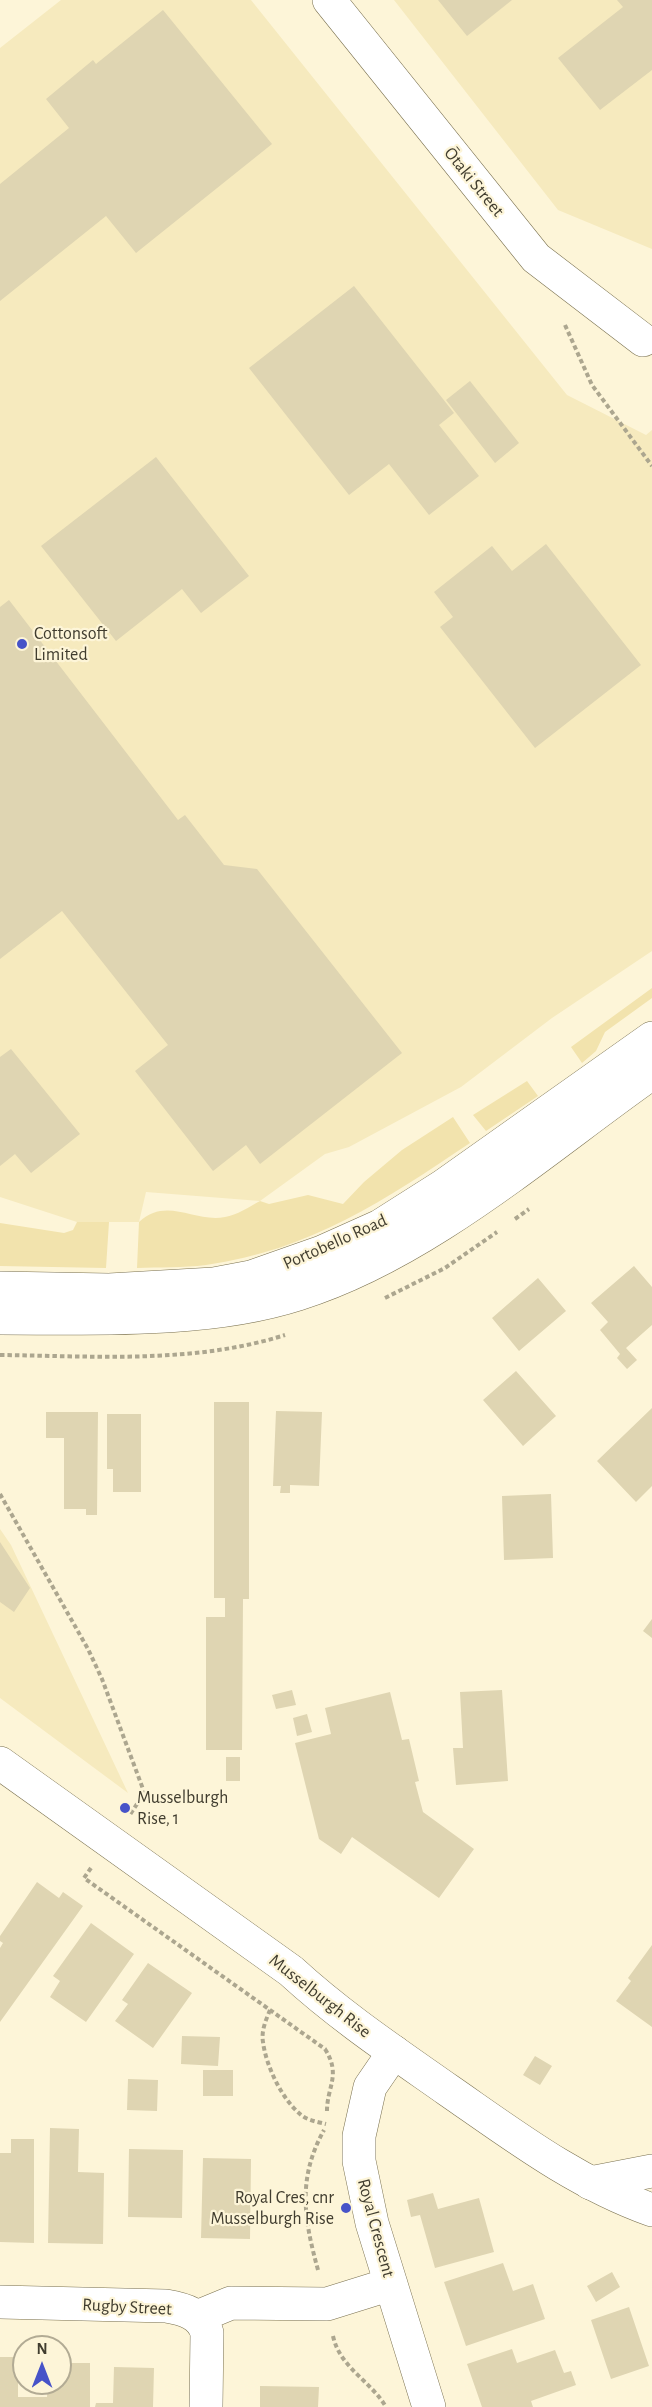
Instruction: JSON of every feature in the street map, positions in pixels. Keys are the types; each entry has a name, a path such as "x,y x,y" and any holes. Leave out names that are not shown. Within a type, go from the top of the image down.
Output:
{"main road":[{"name":"Ōtaki Street","path":"329,0 536,258 643,340"},
{"name":"Portobello Road","path":"0,1288 109,1290 214,1284 251,1277 322,1252 380,1226 443,1186 652,1038"},
{"name":"Portobello Road","path":"0,1318 140,1317 238,1308 298,1294 374,1261 426,1233 652,1073"},
{"name":"Musselburgh Rise","path":"0,1763 291,1971 329,2006 549,2160 590,2183 652,2210"},
{"name":"Royal Crescent","path":"394,2052 370,2087 358,2136 364,2189 429,2407"},
{"path":"590,2183 652,2171"},
{"name":"Rugby Street","path":"0,2302 166,2306 179,2308 197,2317 231,2303 327,2304 391,2284"},
{"path":"197,2317 205,2324 207,2333 206,2407"}],"path":[{"path":"564,321 592,385 652,466"},
{"path":"0,1494 102,1679 143,1789 131,1812"},
{"path":"96,1861 84,1878 325,2049 333,2061 342,2066"},
{"path":"270,2010 264,2024 263,2043 286,2099 301,2116 327,2125"},
{"path":"321,2281 306,2227 306,2178 314,2149 327,2125 327,2106 334,2072 333,2061"},
{"path":"331,2326 335,2344 350,2369 379,2395 386,2407"}],"shaded area":[{"path":"61,0 251,0 567,395 646,435 652,430 652,951 552,1018 461,1087 349,1147 325,1154 260,1201 146,1192 139,1222 77,1222 0,1197 0,48"},
{"path":"394,0 652,0 652,249 558,210"},
{"path":"652,988 652,998 605,1032 596,1051 582,1063 571,1047"},
{"path":"527,1081 538,1096 486,1131 473,1115"},
{"path":"453,1117 470,1143 408,1184 346,1220 280,1248 244,1258 197,1266 137,1268 139,1222 149,1215 160,1211 170,1211 202,1217 225,1217 260,1201 269,1204 308,1195 343,1204 364,1182 402,1150"},
{"path":"77,1222 109,1222 106,1268 0,1266 0,1223 64,1233 73,1230"},
{"path":"0,1529 11,1545 128,1793 0,1698"}],"building":[{"path":"438,0 512,0 467,36"},
{"path":"617,0 652,0 652,70 600,110 558,58 623,7"},
{"path":"163,10 272,144 136,253 106,216 0,301 0,184 69,128 46,99 93,60 96,64"},
{"path":"354,286 454,413 439,425 479,476 429,515 389,464 349,495 249,368"},
{"path":"470,381 519,443 495,463 446,400"},
{"path":"156,457 249,576 201,613 182,589 116,641 41,546"},
{"path":"546,544 641,665 535,748 440,627 453,617 434,592 492,546 512,571"},
{"path":"9,600 178,820 185,815 224,865 257,869 402,1053 260,1164 246,1145 213,1171 135,1071 168,1045 62,911 0,959 0,607"},
{"path":"11,1049 80,1134 31,1173 15,1154 0,1166 0,1057"},
{"path":"634,1266 652,1287 652,1325 626,1348 637,1360 627,1369 617,1358 620,1354 600,1330 608,1322 591,1303"},
{"path":"538,1278 566,1311 519,1351 492,1318"},
{"path":"516,1371 556,1416 523,1446 483,1400"},
{"path":"214,1402 249,1402 249,1599 243,1599 242,1750 206,1750 206,1617 225,1617 225,1598 214,1598"},
{"path":"652,1408 652,1486 636,1502 597,1461"},
{"path":"276,1411 322,1412 319,1486 290,1485 290,1493 280,1493 281,1486 273,1486"},
{"path":"46,1412 98,1412 97,1515 86,1515 86,1509 64,1509 64,1438 46,1438"},
{"path":"107,1414 141,1414 141,1492 113,1492 113,1469 107,1469"},
{"path":"551,1494 553,1558 504,1560 502,1496"},
{"path":"0,1542 30,1588 14,1612 0,1602"},
{"path":"652,1619 652,1638 643,1631"},
{"path":"292,1690 296,1705 276,1709 272,1695"},
{"path":"502,1690 508,1781 456,1785 453,1748 463,1748 460,1692"},
{"path":"390,1692 402,1740 409,1739 419,1781 415,1782 423,1812 474,1849 439,1898 352,1837 341,1854 319,1839 295,1743 331,1734 325,1708"},
{"path":"307,1714 312,1732 297,1736 293,1718"},
{"path":"226,1757 240,1757 240,1781 226,1781"},
{"path":"37,1882 59,1898 63,1892 83,1906 0,2022 0,1948 3,1943 0,1941 0,1936"},
{"path":"91,1923 134,1954 86,2022 50,1997 60,1981 53,1976"},
{"path":"652,1945 652,2027 616,2001 631,1981 628,1978"},
{"path":"148,1963 192,1993 153,2048 115,2021 128,2004 122,2000"},
{"path":"182,2036 220,2037 218,2066 181,2064"},
{"path":"535,2056 552,2066 540,2085 523,2075"},
{"path":"203,2070 233,2070 233,2096 203,2096"},
{"path":"128,2079 158,2080 157,2111 127,2110"},
{"path":"50,2128 79,2129 78,2172 104,2173 103,2244 48,2243"},
{"path":"11,2139 34,2139 34,2243 0,2242 0,2153 11,2153"},
{"path":"129,2149 183,2150 182,2218 128,2217"},
{"path":"203,2158 251,2159 250,2239 201,2238"},
{"path":"433,2193 438,2209 479,2198 494,2252 435,2268 420,2215 411,2217 407,2200"},
{"path":"503,2263 513,2291 533,2284 545,2319 466,2346 444,2282"},
{"path":"612,2272 620,2287 596,2302 587,2286"},
{"path":"629,2307 649,2366 611,2379 591,2320"},
{"path":"512,2349 517,2363 555,2350 564,2373 571,2371 576,2385 531,2401 533,2407 482,2407 467,2364"},
{"path":"0,2357 12,2357 12,2395 18,2395 18,2397 72,2395 72,2363 90,2363 90,2407 0,2407"},
{"path":"114,2367 154,2368 153,2407 95,2407 96,2403 113,2403"},
{"path":"260,2386 319,2387 318,2407 260,2407"}],"place":[{"name":"Cottonsoft Limited","path":"22,644"},
{"name":"Musselburgh Rise, 1","path":"125,1808"},
{"name":"Royal Cres, cnr Musselburgh Rise","path":"346,2208"}]}
